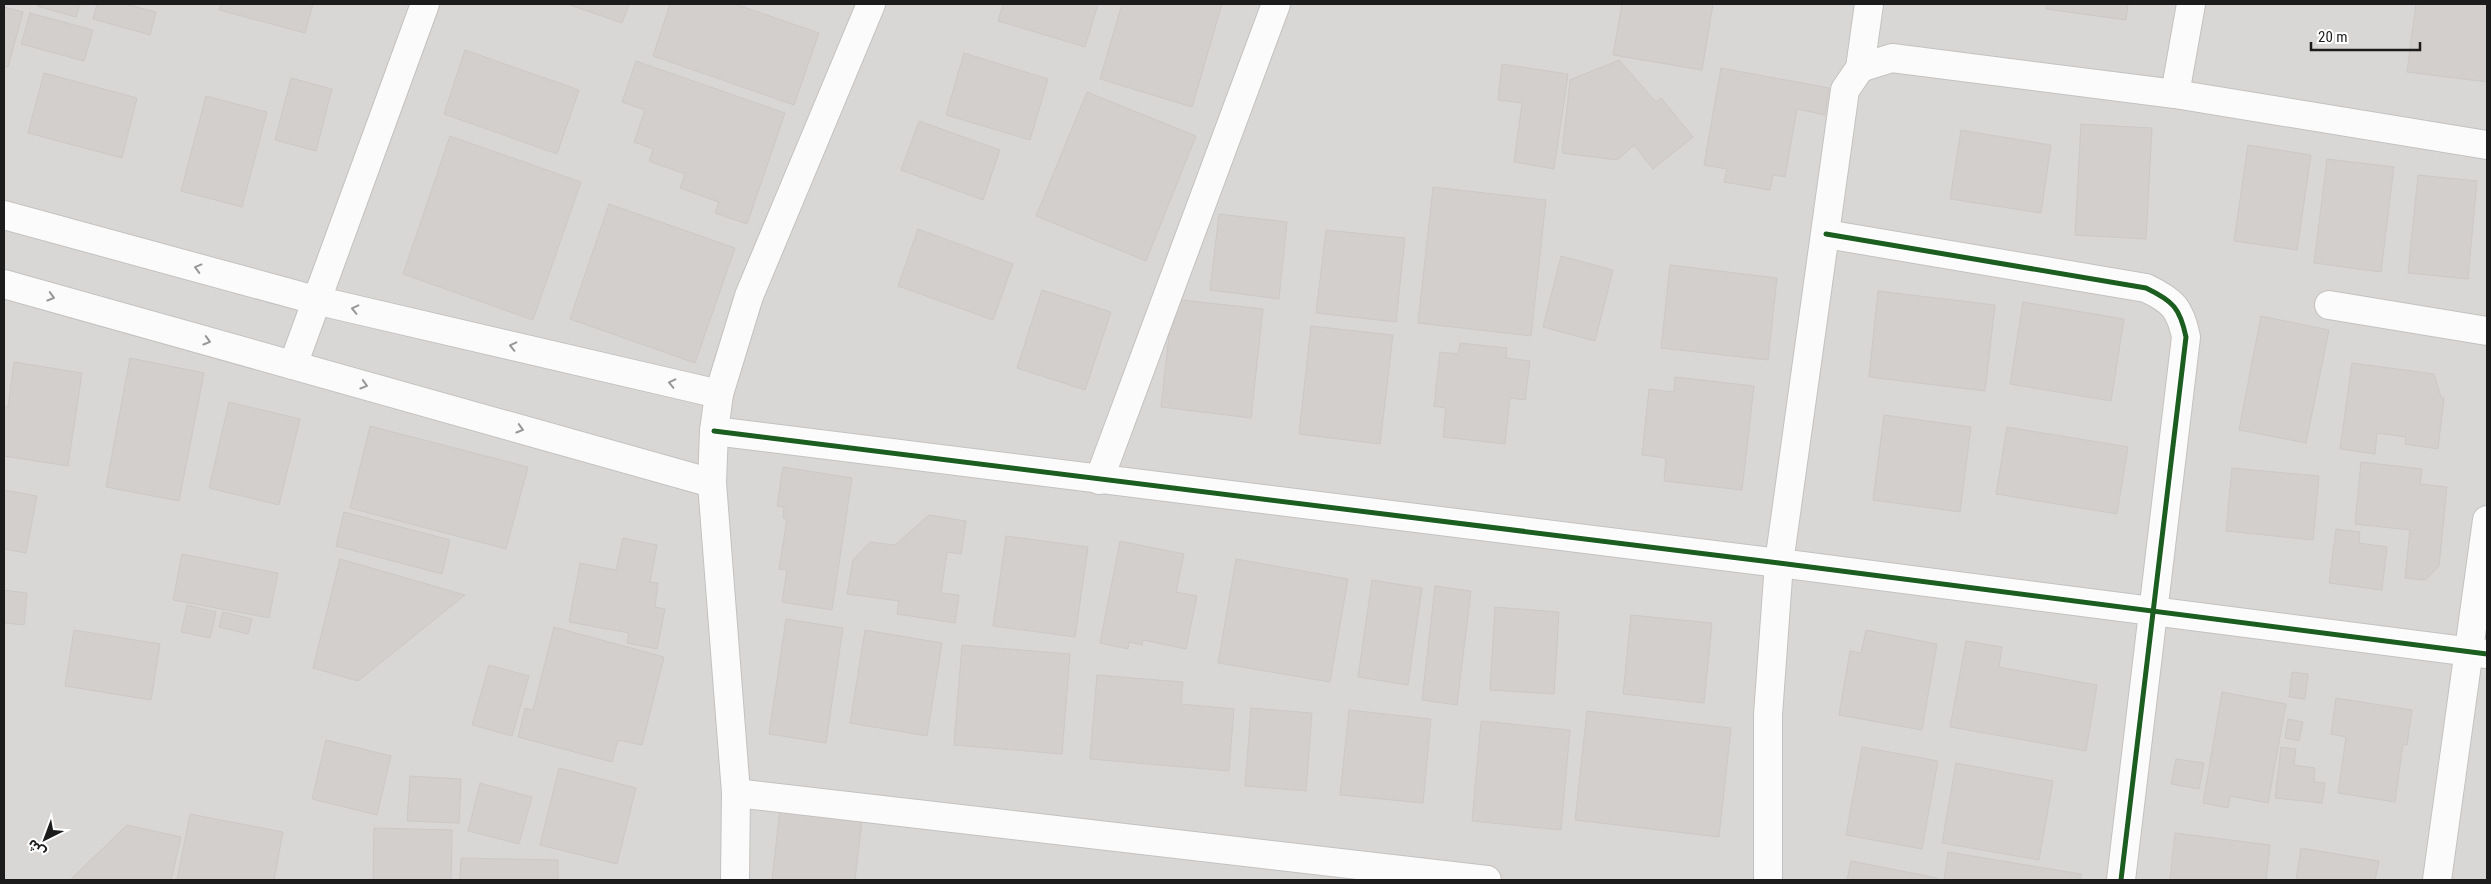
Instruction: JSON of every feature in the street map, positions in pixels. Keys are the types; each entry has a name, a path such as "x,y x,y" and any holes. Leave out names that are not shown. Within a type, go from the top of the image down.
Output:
{"street":[{"path":"293,365 315,300 425,4"},
{"path":"735,880 736,793 712,483 714,431 719,394 749,296 871,4"},
{"path":"1099,480 1276,4"},
{"path":"1768,880 1768,715 1779,563 1845,90 1860,68 1869,4"},
{"path":"2175,94 2191,4"},
{"path":"1860,68 1892,58 2175,94 2487,145"},
{"path":"4,215 315,300 719,394"},
{"path":"1826,234 2146,288 2168,298 2182,316 2186,337 2121,880"},
{"path":"4,284 712,483"},
{"path":"2329,305 2487,331"},
{"path":"714,431 2153,610 2479,653"},
{"path":"2437,880 2479,653 2487,520"},
{"path":"736,793 1487,880"}],"shaded area":[{"path":"4,4 2487,4 2487,880 4,880"}],"building":[{"path":"38,4 80,4 76,17 37,6"},
{"path":"97,4 125,4 156,12 150,35 93,19"},
{"path":"221,4 313,4 305,33 219,10"},
{"path":"567,4 629,4 622,23"},
{"path":"670,4 735,4 819,33 794,105 653,56"},
{"path":"1003,4 1098,4 1085,47 998,21"},
{"path":"1122,4 1222,4 1192,107 1100,79"},
{"path":"1622,4 1713,4 1702,70 1613,55"},
{"path":"2046,4 2128,4 2126,20 2046,9"},
{"path":"2416,4 2487,4 2487,82 2407,72"},
{"path":"4,7 23,12 8,67 4,66"},
{"path":"30,13 93,30 84,61 21,44"},
{"path":"465,50 579,90 557,154 444,114"},
{"path":"964,53 1048,79 1030,140 946,115"},
{"path":"1619,60 1656,102 1661,98 1693,137 1653,169 1634,145 1617,160 1562,153 1570,80"},
{"path":"636,61 785,113 747,224 715,213 719,202 680,188 685,174 649,161 653,149 634,142 645,110 622,102"},
{"path":"1502,64 1568,74 1554,169 1514,162 1522,103 1498,100"},
{"path":"1721,68 1829,88 1825,115 1797,109 1785,177 1773,175 1770,190 1724,182 1727,169 1704,165"},
{"path":"44,73 137,98 122,158 28,133"},
{"path":"291,78 332,89 316,151 275,140"},
{"path":"1087,92 1196,136 1146,261 1036,216"},
{"path":"206,96 267,112 242,207 181,191"},
{"path":"919,121 1000,150 983,200 901,170"},
{"path":"2081,124 2152,128 2146,239 2075,235"},
{"path":"1961,130 2051,145 2041,213 1950,199"},
{"path":"450,136 581,182 533,320 403,274"},
{"path":"2248,145 2311,155 2297,250 2234,241"},
{"path":"2327,159 2394,167 2381,272 2314,263"},
{"path":"2418,175 2477,181 2468,279 2408,273"},
{"path":"1433,187 1546,200 1531,336 1418,323"},
{"path":"609,204 735,248 695,363 570,319"},
{"path":"1219,214 1287,222 1279,299 1210,290"},
{"path":"918,229 1013,264 993,320 898,286"},
{"path":"1326,230 1405,238 1396,322 1316,313"},
{"path":"1561,256 1613,270 1595,341 1543,327"},
{"path":"1670,265 1777,278 1768,360 1661,348"},
{"path":"1042,290 1111,312 1085,390 1017,368"},
{"path":"1878,291 1995,305 1985,391 1869,377"},
{"path":"1173,299 1263,309 1251,418 1161,407"},
{"path":"2023,302 2124,319 2111,401 2010,384"},
{"path":"2261,316 2329,330 2306,443 2239,430"},
{"path":"1311,326 1393,335 1380,444 1299,434"},
{"path":"1460,343 1507,348 1506,358 1530,361 1525,400 1510,398 1505,444 1443,437 1446,408 1434,406 1440,352 1458,354"},
{"path":"130,358 204,373 179,501 106,487"},
{"path":"14,362 82,373 68,466 4,456 4,406 8,407"},
{"path":"2352,363 2434,374 2441,397 2444,398 2438,449 2405,444 2406,437 2377,433 2375,454 2340,449"},
{"path":"1675,377 1754,386 1742,490 1664,481 1666,458 1642,455 1649,389 1674,392"},
{"path":"229,402 300,419 279,505 209,488"},
{"path":"1884,415 1971,427 1960,512 1873,500"},
{"path":"370,426 528,467 506,549 350,508"},
{"path":"2007,427 2128,447 2117,514 1996,494"},
{"path":"2361,462 2422,469 2420,484 2447,487 2439,566 2425,580 2405,578 2410,530 2355,524"},
{"path":"783,467 852,478 832,610 782,602 787,570 779,569 787,519 783,518 784,507 777,506"},
{"path":"2232,468 2319,476 2313,540 2226,531"},
{"path":"4,490 37,496 26,553 4,549"},
{"path":"344,512 450,540 442,574 336,546"},
{"path":"929,515 966,521 961,554 947,552 941,593 959,595 955,623 897,614 899,601 847,594 853,560 870,542 895,545"},
{"path":"2336,529 2360,532 2359,543 2387,547 2382,590 2329,583"},
{"path":"1006,536 1088,547 1075,637 993,626"},
{"path":"623,538 657,545 650,582 658,583 655,607 665,609 657,649 627,643 629,633 569,622 580,563 616,570"},
{"path":"1120,541 1184,554 1176,592 1197,596 1186,649 1143,640 1142,645 1129,642 1128,649 1100,643"},
{"path":"182,554 278,573 269,618 173,600"},
{"path":"340,559 465,595 358,681 313,668"},
{"path":"1236,559 1348,579 1330,682 1218,663"},
{"path":"1372,580 1422,588 1408,685 1358,677"},
{"path":"1435,586 1471,591 1457,705 1422,700"},
{"path":"4,590 27,593 24,625 4,623"},
{"path":"187,605 216,612 210,638 181,632"},
{"path":"1495,607 1559,612 1554,694 1490,690"},
{"path":"223,612 252,619 248,634 219,627"},
{"path":"1631,615 1712,623 1704,703 1623,694"},
{"path":"786,619 843,628 826,743 769,734"},
{"path":"554,627 664,657 642,745 618,740 612,762 518,737 525,708 533,710"},
{"path":"74,630 160,644 151,700 65,686"},
{"path":"865,630 942,643 927,736 850,723"},
{"path":"1866,630 1937,644 1922,730 1839,715 1850,651 1861,653"},
{"path":"1966,641 2002,647 1999,667 2097,685 2086,751 1950,727"},
{"path":"962,645 1070,654 1062,754 954,745"},
{"path":"489,665 529,676 512,736 472,725"},
{"path":"2292,672 2308,674 2305,699 2289,697"},
{"path":"1097,675 1183,682 1181,704 1234,709 1229,771 1090,759"},
{"path":"2222,692 2286,704 2268,803 2230,796 2228,808 2203,803"},
{"path":"2336,698 2412,710 2407,745 2403,744 2395,802 2338,793 2346,737 2331,734"},
{"path":"1251,708 1312,713 1306,791 1245,786"},
{"path":"1349,710 1431,719 1423,803 1340,795"},
{"path":"1587,711 1731,728 1719,837 1575,820"},
{"path":"2288,719 2303,722 2299,741 2285,738"},
{"path":"1481,721 1570,730 1561,830 1472,821"},
{"path":"326,740 391,756 377,815 312,799"},
{"path":"1862,747 1938,761 1922,849 1846,835"},
{"path":"2281,747 2296,749 2294,765 2315,768 2314,782 2325,783 2322,803 2275,798"},
{"path":"2176,759 2204,763 2199,789 2171,784"},
{"path":"1956,763 2053,781 2039,860 1942,843"},
{"path":"559,768 636,788 617,864 540,845"},
{"path":"410,776 461,779 459,823 407,821"},
{"path":"480,783 532,797 519,844 468,831"},
{"path":"780,809 862,819 855,880 772,880"},
{"path":"190,814 283,832 274,880 177,880"},
{"path":"127,825 181,837 171,880 70,880"},
{"path":"374,828 452,830 451,880 373,880"},
{"path":"2175,833 2270,845 2266,880 2170,880"},
{"path":"2301,848 2379,861 2375,880 2296,880"},
{"path":"1948,852 2081,874 2081,880 1944,880"},
{"path":"461,858 558,860 558,880 460,880"},
{"path":"1851,861 1937,878 1937,880 1847,880"}],"cycle path":[{"path":"1826,234 2146,288 2163,297 2178,312 2186,337 2121,880"},
{"path":"714,431 1779,563 2487,654"}]}
